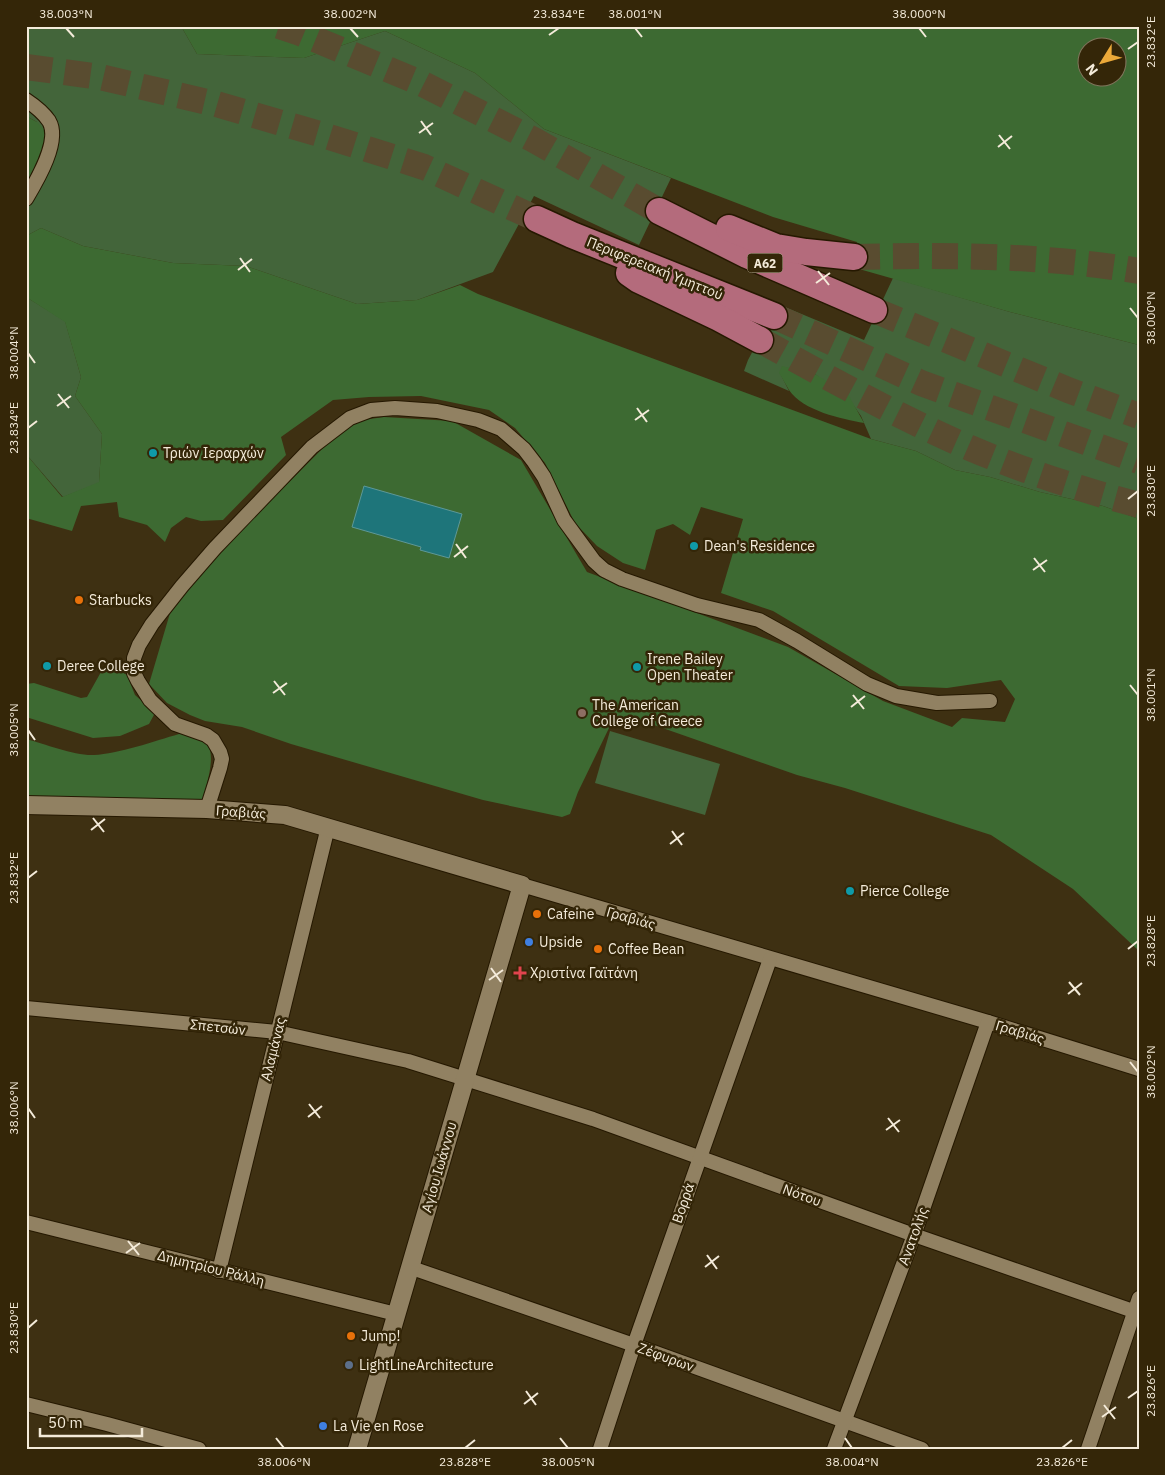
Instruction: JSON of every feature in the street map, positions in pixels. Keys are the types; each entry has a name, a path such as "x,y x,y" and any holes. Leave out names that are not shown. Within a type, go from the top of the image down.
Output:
{"highway":[{"name":"Α62","path":"854,257 806,252 776,246 684,212 658,211 747,255 874,310"},
{"name":"Περιφερειακή Υμηττού","path":"537,220 774,316"},
{"path":"572,235 640,280 760,340"}],"street":[{"path":"26,100 38,108 50,123 51,135 50,149 40,176 26,198"},
{"path":"207,809 222,760 220,752 213,740 206,735 175,724 150,700 134,673 134,658 138,646 152,624 195,571 312,447 350,418 371,410 395,408 438,411 478,420 501,429 524,449 534,462 544,477 564,520 594,561 604,570 622,579 697,605 759,620 867,684 896,696 937,703 990,701"},
{"name":"Γραβιάς","path":"26,805 207,809 285,815 988,1022 1139,1069"},
{"name":"Αλαμάνας","path":"219,1271 328,828"},
{"name":"Αγίου Ιωάννου","path":"357,1449 522,885"},
{"name":"Βορρά","path":"600,1449 699,1157 770,959"},
{"name":"Σπετσών","path":"26,1008 277,1032 408,1061 465,1078"},
{"name":"Ανατολής","path":"834,1449 914,1235 988,1022"},
{"name":"Νότου","path":"465,1078 593,1119 914,1235 1137,1307"},
{"name":"Δημητρίου Ράλλη","path":"26,1222 396,1314"},
{"name":"Ζέφυρων","path":"410,1268 634,1345 922,1449"},
{"path":"1088,1449 1137,1307"},
{"path":"26,1404 200,1449"}],"green space":[{"path":"26,26 181,26 197,54 304,58 385,31 475,73 544,129 671,178 639,245 534,196 493,272 417,300 357,304 246,266 173,263 83,246 41,228 26,236 26,206 37,122 26,116"},
{"path":"181,26 1139,26 1139,345 1010,312 852,267 857,242 773,217 544,129 475,73 385,31 304,58 197,54"},
{"path":"26,116 37,122 57,143 26,206"},
{"name":"The American College of Greece","path":"41,228 83,246 173,263 246,266 357,304 417,300 460,285 478,294 871,439 916,451 955,470 1103,506 1139,519 1139,951 1073,889 991,835 845,788 797,775 634,718 620,720 609,728 578,792 570,814 562,817 483,800 291,744 242,727 205,721 167,703 149,684 173,603 230,541 336,435 356,421 384,417 452,421 521,460 587,572 788,647 883,701 952,727 962,718 1005,722 1015,699 1001,680 947,688 899,686 773,611 721,593 743,519 701,507 690,535 673,524 656,530 645,570 623,563 597,546 575,523 545,463 515,428 489,410 421,396 333,400 281,437 286,455 223,520 201,521 186,517 171,528 165,542 147,525 119,517 117,502 81,506 72,531 26,518 26,454 62,497 99,482 102,434 75,396 81,377 65,322 26,297 26,236"},
{"path":"893,278 1010,312 1139,345 1139,519 1103,506 955,470 916,451 871,439 861,416 854,406 815,374 803,372 780,373 789,391 744,371 763,332 767,334 780,305 864,340"},
{"path":"26,297 65,321 81,377 75,396 102,434 99,483 63,497 26,454"},
{"path":"782,366 815,374 848,394 864,423 813,409 795,397 779,373"},
{"path":"113,667 127,675 135,695 155,713 149,724 120,736 93,738 26,717 26,684 34,683 81,698 87,697 101,672"},
{"path":"610,731 720,764 705,815 595,783"},
{"path":"179,734 196,735 204,739 209,746 211,763 203,800 132,803 26,800 26,739 69,752 94,755 125,750"}],"water":[{"path":"364,486 462,514 449,558 420,550 421,547 352,527"}],"tunnel":[{"path":"279,26 421,83 534,140 659,211"},
{"path":"26,67 100,77 216,104 323,135 424,167 537,219"},
{"path":"854,257 997,257 1068,262 1139,271"},
{"path":"874,310 1068,390 1139,416"},
{"path":"774,316 921,383 1139,461"},
{"path":"760,340 890,410 970,448 1053,480 1139,505"}],"place":[{"name":"Τριών Ιεραρχών","path":"153,453"},
{"name":"Dean's Residence","path":"694,546"},
{"name":"Starbucks","path":"79,600"},
{"name":"Deree College","path":"47,666"},
{"name":"Irene Bailey Open Theater","path":"637,667"},
{"name":"The American College of Greece","path":"582,713"},
{"name":"Pierce College","path":"850,891"},
{"name":"Cafeine","path":"537,914"},
{"name":"Upside","path":"529,942"},
{"name":"Coffee Bean","path":"598,949"},
{"name":"Χριστίνα Γαϊτάνη","path":"520,973"},
{"name":"Jump!","path":"351,1336"},
{"name":"LightLineArchitecture","path":"349,1365"},
{"name":"La Vie en Rose","path":"323,1426"}]}
